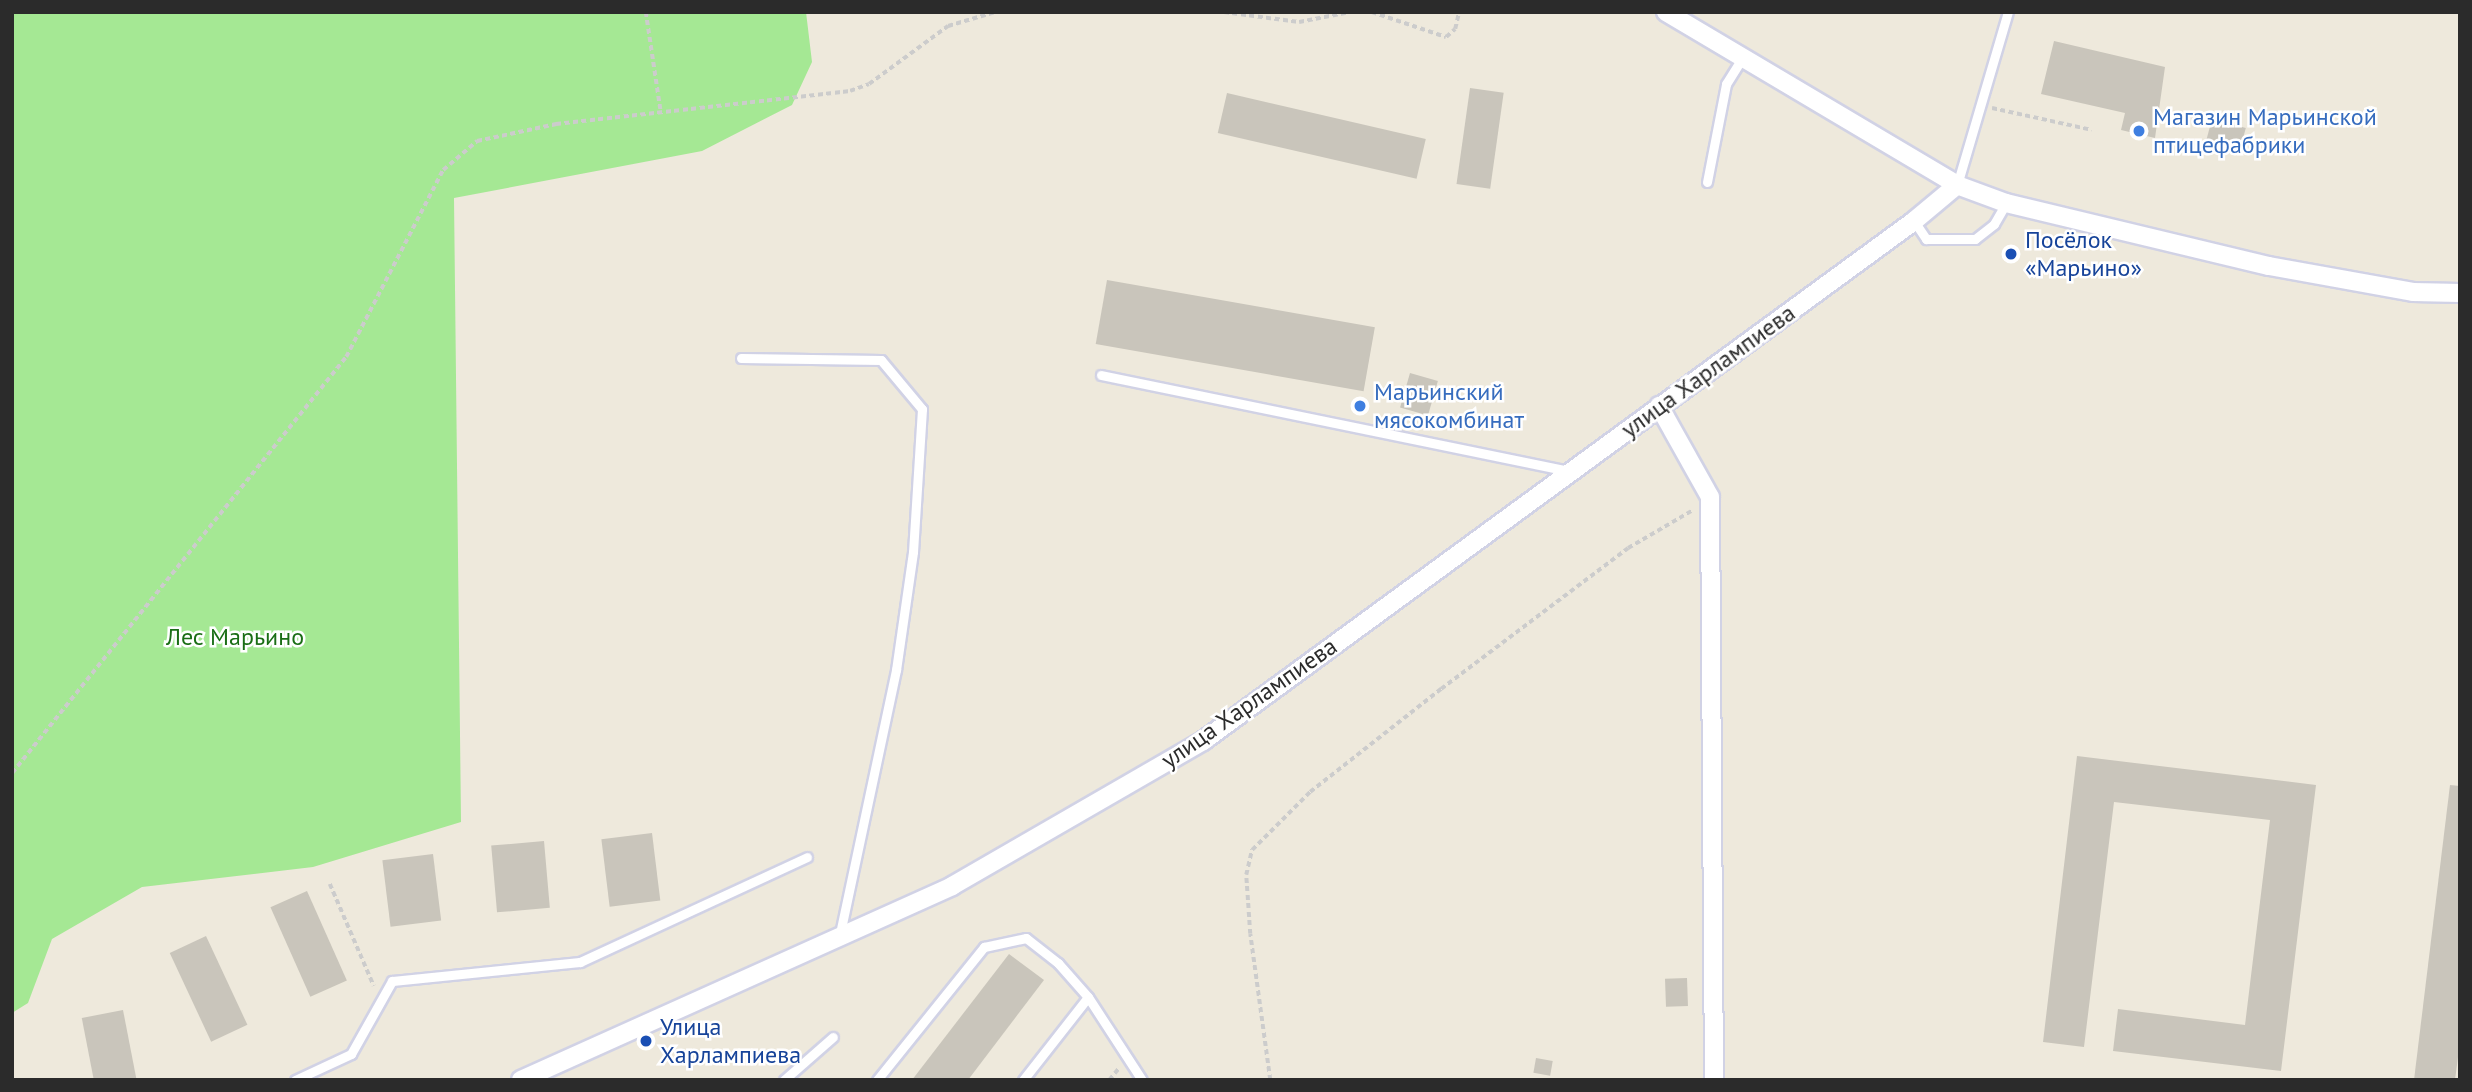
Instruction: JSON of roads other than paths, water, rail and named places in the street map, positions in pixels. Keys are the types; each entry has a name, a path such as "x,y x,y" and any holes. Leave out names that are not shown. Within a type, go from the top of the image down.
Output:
{"street":[{"path":"1666,12 1741,60 1957,185 2006,203 2269,266 2413,292 2460,293"},
{"name":"улица Харлампиева","path":"521,1080 952,887 1203,741 1914,221 1957,185"},
{"path":"1659,406 1710,497 1714,1080"}],"lane":[{"path":"1957,185 1983,106 2008,12"},
{"path":"1707,182 1726,84 1741,60"},
{"path":"1914,221 1926,239 1975,239 1994,224 2006,203"},
{"path":"741,358 881,360 922,409 913,552 896,670 838,940"},
{"path":"1101,375 1572,471"},
{"path":"295,1080 351,1054 392,981 580,962 807,857"},
{"path":"877,1080 984,947 1026,938 1058,963 1088,997 1142,1080"},
{"path":"1023,1080 1088,997"},
{"path":"784,1080 833,1037"}],"place":[{"name":"Магазин Марьинской птицефабрики","path":"2139,131"},
{"name":"Посёлок «Марьино»","path":"2011,254"},
{"name":"Марьинский мясокомбинат","path":"1360,406"},
{"name":"Улица Харлампиева","path":"646,1041"}],"park label":[{"name":"Лес Марьино","path":"235,637"}]}
